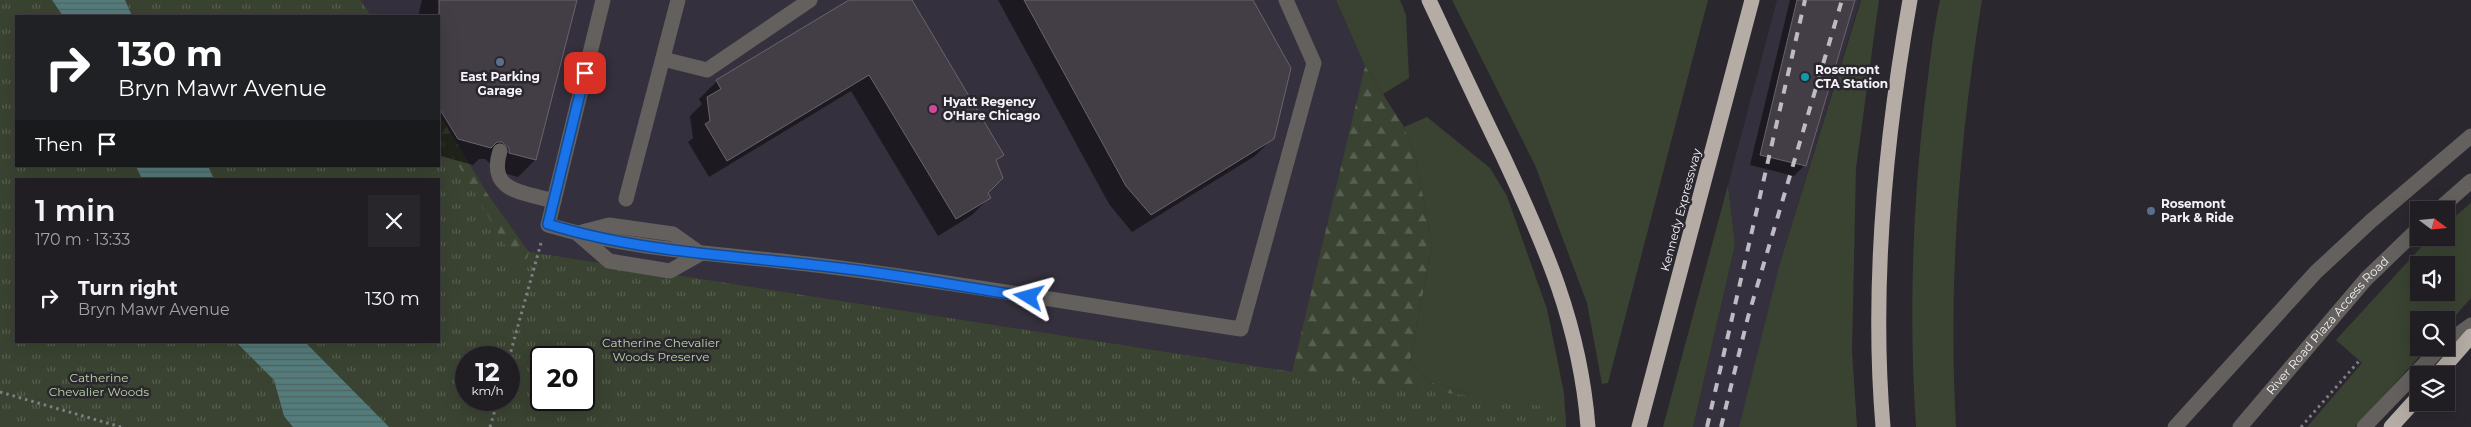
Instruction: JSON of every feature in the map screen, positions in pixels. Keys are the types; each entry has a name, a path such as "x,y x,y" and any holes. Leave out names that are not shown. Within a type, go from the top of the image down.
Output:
{"highway":[{"path":"1429,0 1536,227 1564,299 1579,355 1588,427"},
{"name":"Kennedy Expressway","path":"1639,427 1752,0"},
{"path":"1883,427 1880,289 1885,184 1899,61 1910,0"},
{"path":"2445,366 2471,336"},
{"path":"2391,427 2410,406"}],"street":[{"path":"603,0 548,224 577,234 609,261 670,271 700,254"},
{"path":"626,199 678,0"},
{"path":"663,59 708,70 810,0"},
{"path":"577,234 609,225 673,234 700,254 816,265 1241,329 1314,63 1286,0"},
{"path":"2176,427 2316,272 2371,221 2471,136"},
{"path":"500,151 496,164 497,176 504,185 554,201"},
{"path":"2448,201 2471,181"},
{"name":"River Road Plaza Access Road","path":"2240,427 2366,279 2410,237"},
{"path":"2455,337 2471,325"},
{"path":"2364,427 2432,356"}],"path":[{"path":"512,346 536,256"},
{"path":"2301,427 2359,361"},
{"path":"0,392 121,427"},
{"path":"490,427 495,411"}],"shaded area":[{"path":"52,0 125,0 132,15 62,15"},
{"path":"361,0 1336,0 1365,66 1293,372 529,252 440,133 440,15 370,15"},
{"path":"1777,0 1860,0 1780,263 1739,427 1693,427 1735,245 1728,185"},
{"path":"136,167 208,167 214,178 142,178"},
{"path":"237,343 306,343 389,427 293,427 284,416 274,380"}],"green space":[{"name":"Catherine Chevalier Woods Preserve","path":"0,0 361,0 370,15 15,15 15,167 440,167 440,134 522,274 529,252 1293,372 1565,409 1566,427 0,427"},
{"path":"1336,0 1400,0 1406,15 1409,78 1383,94 1365,66"},
{"path":"1452,0 1708,0 1608,383 1602,384 1587,303 1535,165"},
{"path":"1861,0 1879,0 1856,168 1852,351 1857,427 1739,427 1780,263"},
{"path":"1940,0 1982,0 1967,106 1957,213 1953,320 1956,427 1916,427 1912,308 1914,228 1924,109"},
{"name":"Catherine Chevalier Woods Preserve","path":"1365,66 1404,127 1416,159 1432,245 1410,361 1429,382 1468,393 1476,421 389,427 438,343 440,343 440,115 488,195 529,252 1292,372"},
{"path":"1427,117 1490,168 1507,196 1547,309 1564,393 1566,427 1477,427 1468,393 1429,382 1410,361 1432,245 1416,159 1404,127"},
{"path":"1728,185 1735,245 1693,427 1663,427"},
{"path":"2471,203 2471,298 2455,316 2455,311 2410,311 2410,356 2420,356 2355,427 2307,427 2362,363 2336,340 2410,259 2410,301 2455,301 2455,256 2413,256 2422,246 2455,246 2455,216"}],"building":[{"name":"East Parking Garage","path":"439,0 577,0 536,160 509,153 509,148 502,142 497,142 491,148 458,139 440,110"},
{"name":"Hyatt Regency O'Hare Chicago","path":"849,0 912,0 1004,155 996,160 1003,178 988,193 991,198 956,219 869,75 727,161 705,124 710,121 707,97 721,89 716,80"},
{"path":"1024,0 1253,0 1291,68 1274,139 1151,215 1126,186"},
{"name":"Rosemont CTA Station","path":"1797,0 1855,0 1806,166 1760,155"}],"railway":[{"path":"1707,427 1805,0"},
{"path":"1721,427 1748,317 1842,0"}],"place":[{"name":"East Parking Garage","path":"500,62"},
{"name":"Rosemont CTA Station","path":"1805,77"},
{"name":"Hyatt Regency O'Hare Chicago","path":"933,109"},
{"name":"Rosemont Park & Ride","path":"2151,211"}],"route":[{"path":"585,73 548,224 577,234 700,254 816,265 1029,297"}],"park label":[{"name":"Catherine Chevalier Woods","path":"99,385"}]}
